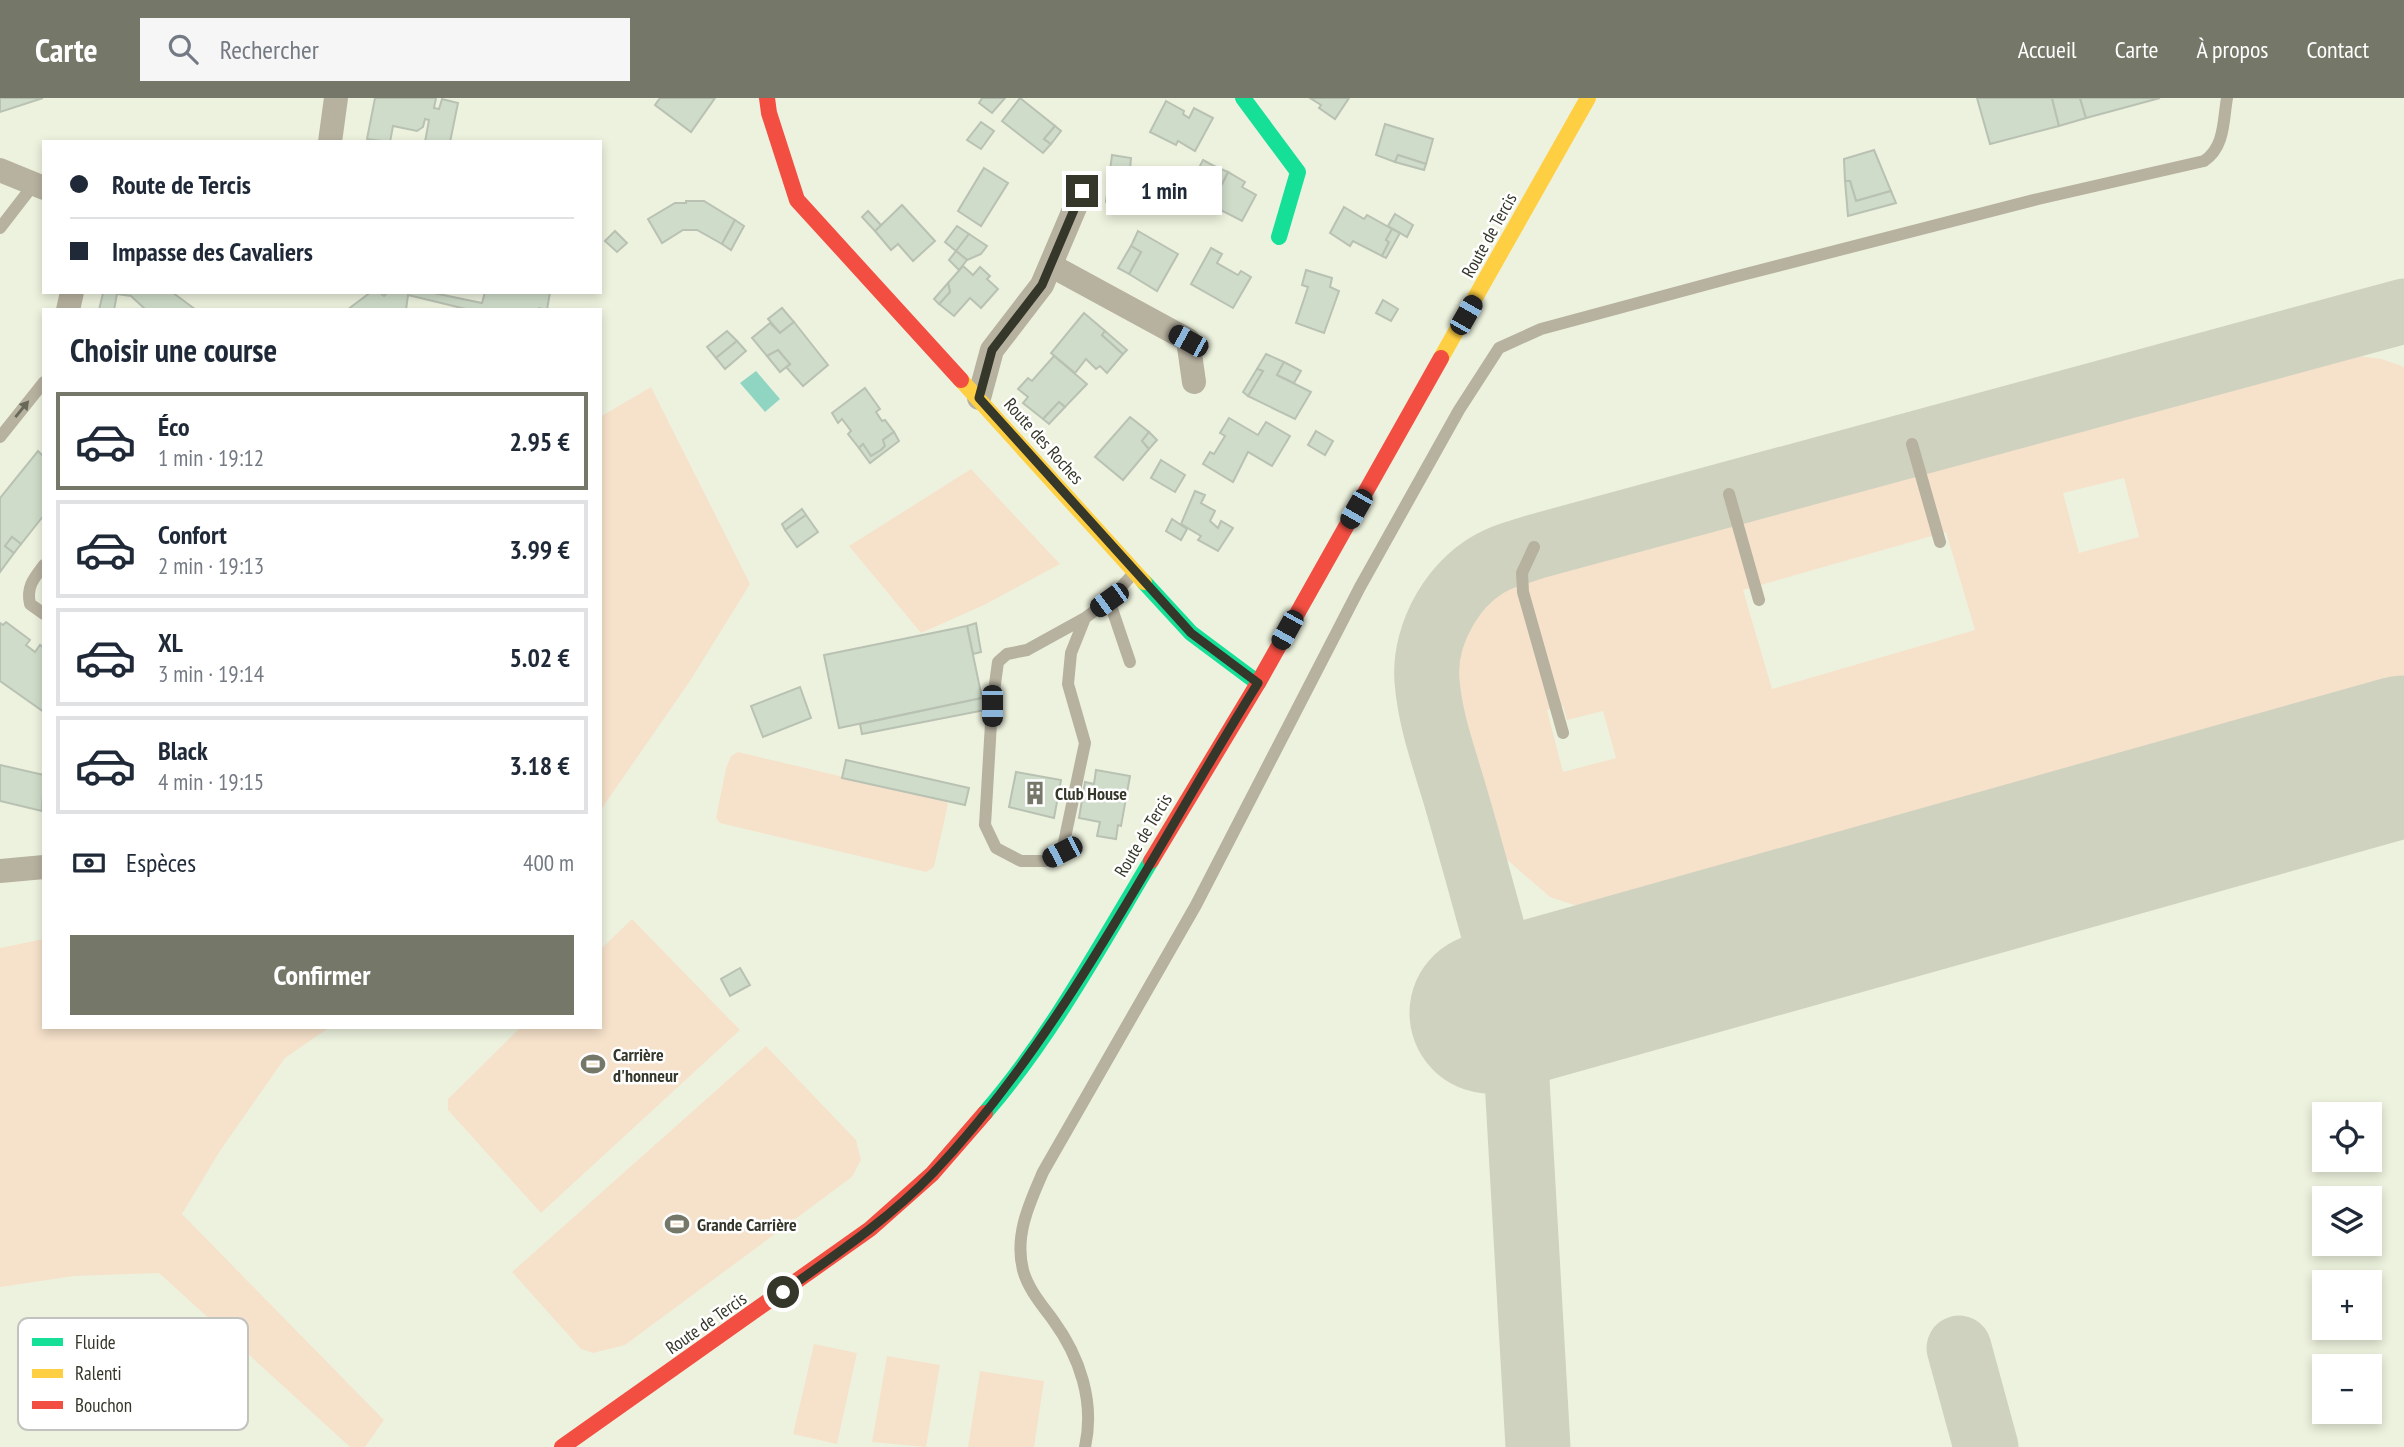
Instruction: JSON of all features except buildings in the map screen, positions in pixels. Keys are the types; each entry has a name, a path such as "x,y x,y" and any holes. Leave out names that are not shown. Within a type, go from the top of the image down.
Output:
{"main road":[{"name":"Route des Roches","path":"767,98 769,113 797,200 1191,633 1258,683"},
{"path":"1243,98 1298,172 1279,237"},
{"name":"Route de Tercis","path":"562,1447 870,1229 932,1174 1011,1083 1097,951 1258,683 1588,98"}],"street":[{"path":"330,140 336,98"},
{"path":"0,170 39,186"},
{"path":"979,398 992,350 1042,285 1082,191"},
{"path":"1052,266 1188,341 1194,382"},
{"path":"0,871 42,867"}],"lane":[{"path":"1085,1447 1089,1413 1084,1381 1074,1354 1034,1294 1023,1270 1021,1240 1026,1210 1043,1172 1196,905 1360,587 1459,410 1499,348 1541,329 2038,199 2204,161 2216,153 2227,98"},
{"path":"0,228 39,186"},
{"path":"0,437 42,384"},
{"path":"1912,444 1940,542"},
{"path":"1729,494 1759,600"},
{"path":"1534,547 1522,573 1523,592 1563,733"},
{"path":"42,568 32,581 28,593 30,604 42,613"},
{"path":"1085,618 1071,653 1068,684 1085,743 1069,828 1062,852 1045,860 1021,860 996,848 985,825 992,706 998,662 1007,654 1027,650 1085,618 1109,600 1136,570"},
{"path":"1109,600 1130,662"}],"shaded area":[{"path":"2359,356 2382,359 2404,367 2404,679 1605,905 1577,906 1550,897 1505,858 1494,832 1450,669 1457,641 1469,616 1507,584 2315,363","holes":["2124,478 2139,537 2079,553 2063,493","1946,532 1975,630 1772,689 1743,590","1563,706 1567,720 1603,711 1616,758 1563,772 1547,710"]},
{"path":"651,387 750,584 690,681 602,808 602,416"},
{"path":"971,469 1060,564 984,605 921,633 849,546"},
{"path":"738,752 945,801 948,804 934,867 926,872 720,823 716,818 726,768 731,756"},
{"name":"Carrière d'honneur","path":"632,919 740,1030 541,1213 448,1110 448,1099 519,1029 602,1029 602,948"},
{"path":"42,939 42,1029 327,1029 285,1058 220,1151 182,1214 384,1420 365,1447 350,1447 248,1354 248,1318 208,1318 159,1273 74,1276 0,1287 0,948"},
{"name":"Grande Carrière","path":"766,1046 856,1140 861,1160 852,1177 625,1345 593,1353 581,1349 512,1272"},
{"path":"814,1344 857,1353 837,1444 793,1434"},
{"path":"887,1356 940,1365 926,1447 872,1442"},
{"path":"980,1371 1044,1381 1034,1447 968,1447"}],"water":[{"path":"756,371 780,399 765,412 740,383"}],"taxiway":[{"path":"1613,973 1566,988 1536,990 1511,976 1501,960 1438,739 1427,681 1430,644 1436,626 1456,593 1469,579 1499,559 1534,547 2404,311"},
{"path":"1517,1080 1538,1447"},
{"path":"1959,1348 1986,1447"}],"runway":[{"path":"1490,1013 2404,756"}],"traffic: fast":[{"path":"1243,98 1298,172 1279,237"},
{"path":"1144,582 1191,633 1258,683"},
{"path":"985,1113 1053,1023 1151,861"}],"traffic: slow":[{"path":"1441,358 1588,98"},
{"path":"961,380 1144,582"}],"traffic: jam":[{"path":"767,98 769,113 797,200 961,380"},
{"path":"1151,861 1258,683 1441,358"},
{"path":"562,1447 870,1229 932,1174 985,1113"}],"place":[{"name":"Club House","path":"1035,793"},
{"name":"Carrière d'honneur","path":"593,1064"},
{"name":"Grande Carrière","path":"677,1224"}],"route":[{"path":"783,1292 870,1229 932,1174 1011,1083 1097,951 1258,683 1191,633 979,398 992,350 1042,285 1082,191"}]}
